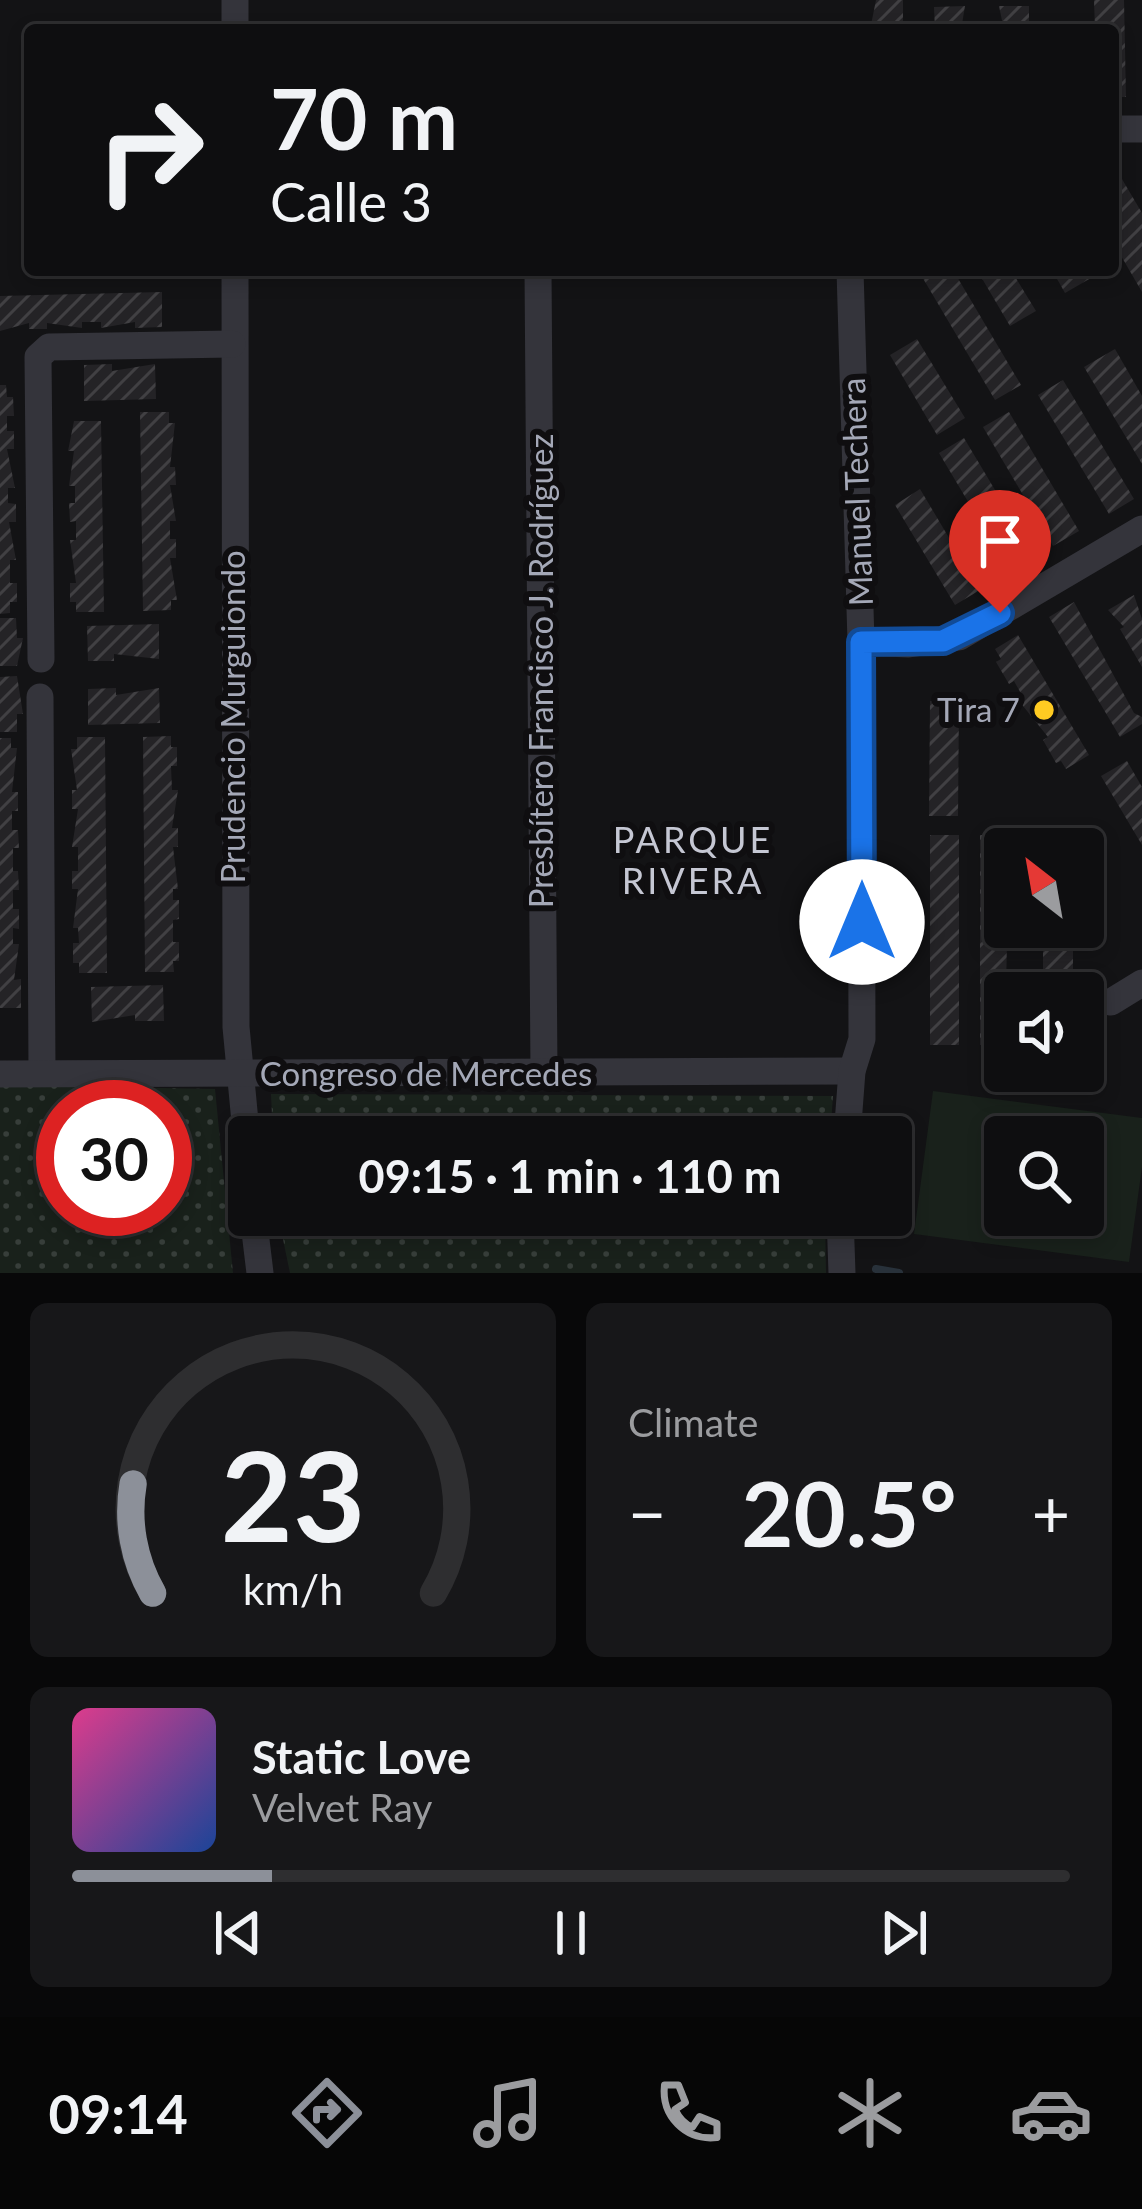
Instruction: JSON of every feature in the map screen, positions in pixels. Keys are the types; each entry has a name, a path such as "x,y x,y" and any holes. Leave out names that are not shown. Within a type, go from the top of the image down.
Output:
{"street":[{"name":"Prudencio Murguiondo","path":"235,276 234,821 245,1116"},
{"name":"Presbítero Francisco J. Rodríguez","path":"538,276 544,1073"},
{"name":"Manuel Techera","path":"849,1116 852,1071 862,1039 861,642 850,276"},
{"path":"41,659 38,357 49,347 232,344"},
{"path":"861,642 909,644 958,637 1142,529"},
{"path":"40,697 42,1072"},
{"path":"1111,1002 1142,983"},
{"name":"Congreso de Mercedes","path":"0,1074 852,1071"},
{"path":"256,1236 260,1273"},
{"path":"841,1236 842,1273"}],"shaded area":[{"path":"0,1085 36,1086 36,1236 192,1236 192,1089 215,1089 233,1273 0,1273"},
{"path":"933,1091 1142,1118 1142,1167 1129,1262 914,1234"},
{"path":"271,1094 833,1096 832,1116 272,1116"},
{"path":"282,1236 825,1236 826,1273 290,1273"}],"building":[{"path":"876,0 903,0 903,24 871,24"},
{"path":"1094,0 1124,0 1126,97 1119,97 1119,24 1095,24"},
{"path":"965,6 962,24 935,24 934,7"},
{"path":"999,6 1029,6 1029,24 1003,24"},
{"path":"1119,174 1142,213 1142,292 1119,252"},
{"path":"922,276 957,276 1021,385 995,400"},
{"path":"981,276 1015,276 1036,311 1010,326"},
{"path":"1055,276 1090,276 1091,278 1065,293"},
{"path":"162,292 162,327 135,328 135,322 101,328 101,322 82,322 82,328 47,323 47,329 29,329 29,323 0,331 0,296"},
{"path":"917,339 965,418 937,435 890,355"},
{"path":"1115,349 1142,396 1142,464 1084,367"},
{"path":"112,364 112,371 155,364 156,399 84,401 84,365"},
{"path":"1063,380 1134,499 1109,514 1038,395"},
{"path":"0,385 6,385 7,397 13,397 14,416 7,416 7,431 14,431 14,449 7,449 15,488 8,488 8,503 16,504 16,522 9,522 16,560 10,560 10,583 17,583 17,602 10,602 10,613 0,614"},
{"path":"140,412 169,412 169,423 175,423 170,467 175,467 176,485 170,485 176,521 170,521 170,539 176,539 176,558 170,558 177,600 171,600 171,610 143,611"},
{"path":"1009,412 1079,531 1053,546 983,427"},
{"path":"74,421 101,421 104,612 76,612 76,602 70,602 70,583 76,583 70,540 76,540 76,521 70,522 69,503 75,503 75,486 69,486 74,451 68,451"},
{"path":"964,438 1035,557 1010,572 939,453"},
{"path":"920,489 980,590 955,605 895,505"},
{"path":"1134,595 1142,619 1142,667 1120,629 1124,627 1108,610"},
{"path":"1074,602 1134,713 1142,717 1142,724 1120,737 1049,617"},
{"path":"0,618 16,618 17,638 23,638 17,666 0,666"},
{"path":"159,624 159,659 114,654 114,661 88,661 87,626"},
{"name":"Tira 7","path":"1018,635 1089,755 1066,769 1061,761 1056,763 1043,740 1048,737 1019,701 1024,699 1014,681 1009,684 996,662 1001,659 995,649"},
{"path":"17,676 23,714 17,714 17,732 0,732 0,677"},
{"path":"116,688 116,695 159,688 160,723 88,725 88,689"},
{"path":"930,701 959,701 958,816 929,816"},
{"path":"171,736 171,747 177,747 177,766 171,766 172,790 178,790 172,828 178,828 178,847 173,847 178,889 173,889 173,900 179,900 179,919 173,920 173,942 179,942 179,961 173,961 174,972 145,972 143,737"},
{"path":"77,737 105,737 107,973 79,973 79,963 73,963 73,943 79,943 78,928 73,928 78,889 72,889 72,871 78,871 78,847 72,847 78,809 72,809 72,790 77,790 71,749 77,749"},
{"path":"0,738 11,738 11,748 17,748 12,792 18,792 18,811 12,811 12,830 18,830 13,871 18,871 19,890 13,890 13,909 19,909 19,929 13,928 13,944 19,944 14,980 21,979 21,1008 0,1008"},
{"path":"1127,761 1142,787 1142,845 1101,776"},
{"path":"930,835 959,835 959,1045 930,1045"},
{"path":"980,835 984,835 984,948 1007,948 1006,972 984,972 984,1045 980,1045"},
{"path":"1043,948 1073,948 1073,972 1043,972"},
{"path":"163,985 164,1021 135,1021 135,1015 92,1022 91,987"}],"waterway":[{"path":"876,1269 899,1273"}],"place":[{"name":"Tira 7","path":"1044,710"}],"district":[{"name":"PARQUE RIVERA","path":"693,860"}],"route":[{"path":"862,922 861,642 943,641 1000,613"}]}
